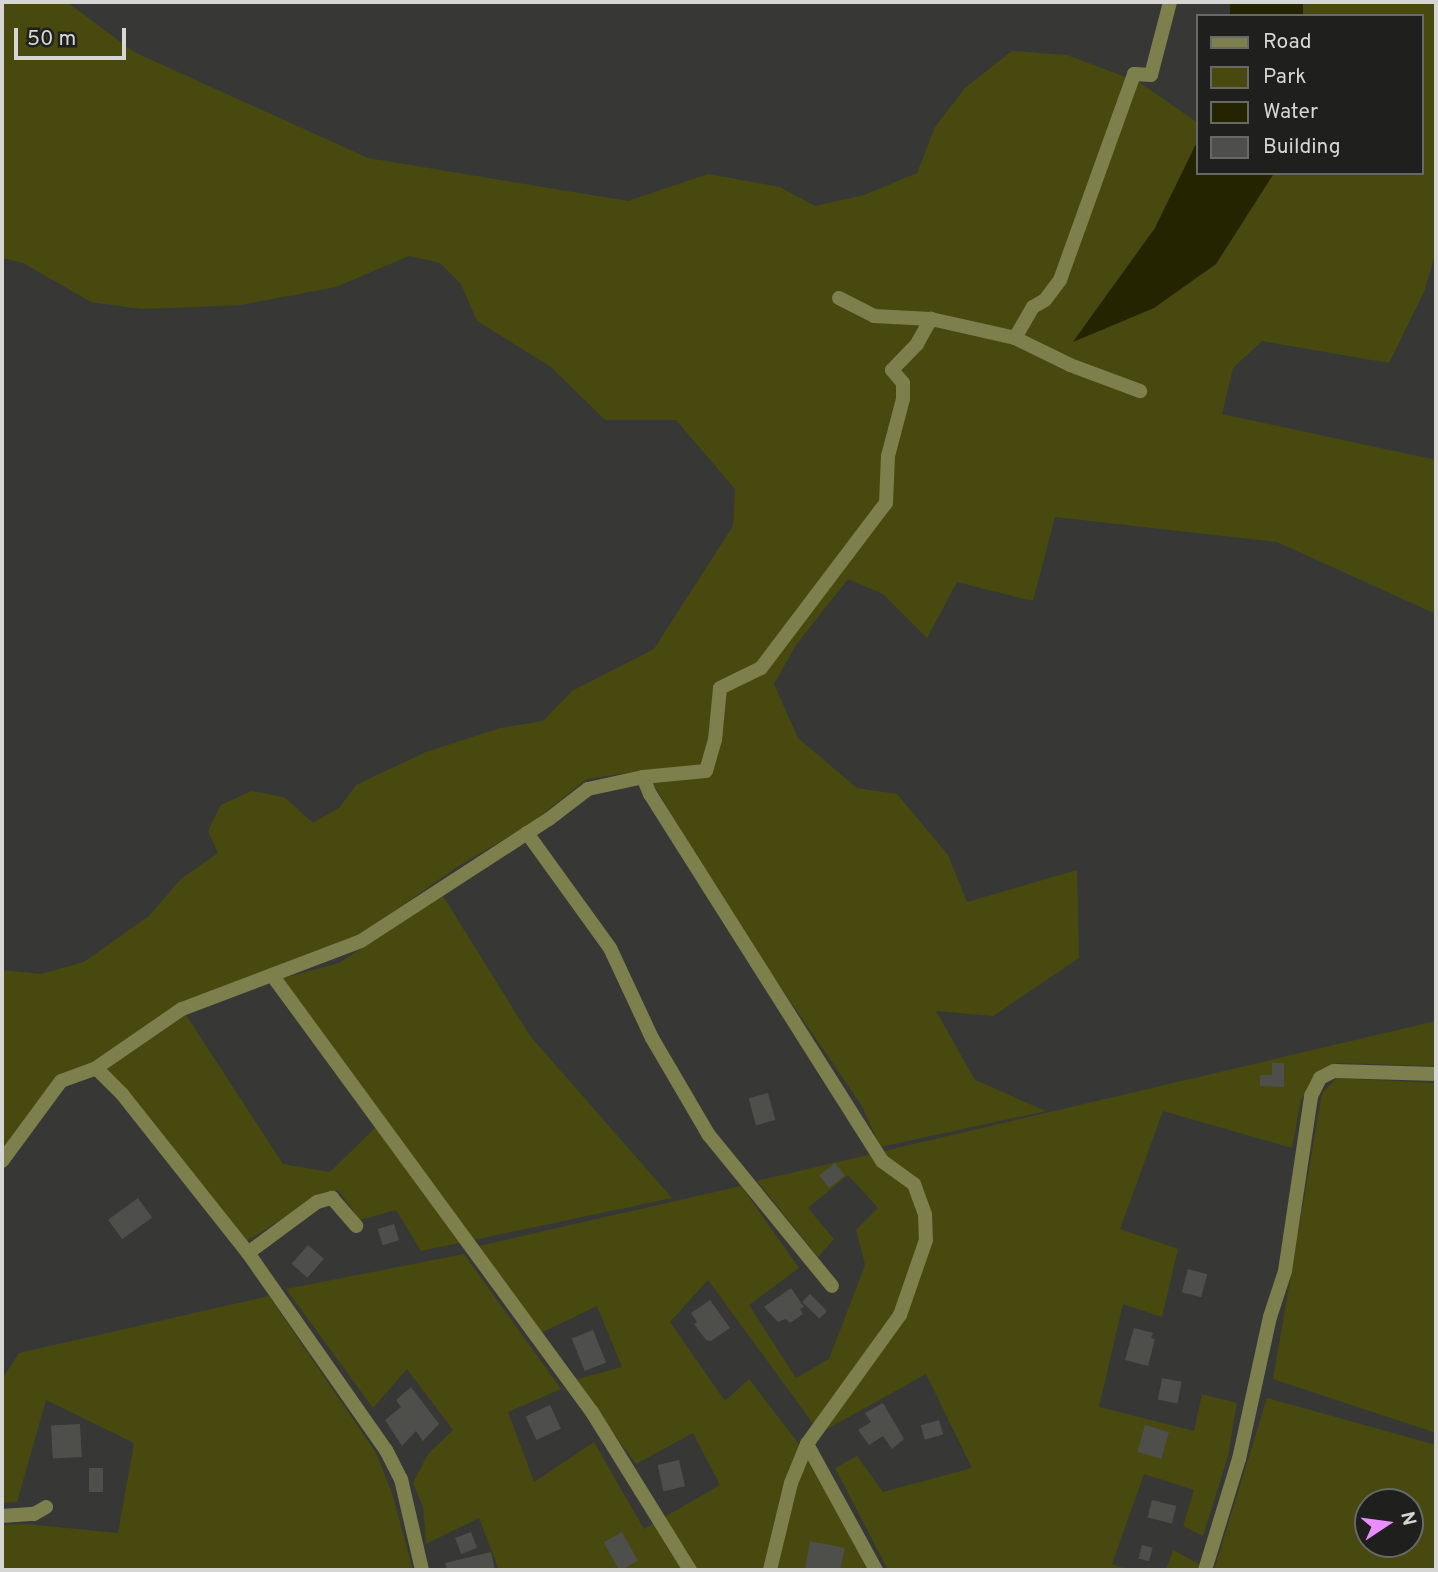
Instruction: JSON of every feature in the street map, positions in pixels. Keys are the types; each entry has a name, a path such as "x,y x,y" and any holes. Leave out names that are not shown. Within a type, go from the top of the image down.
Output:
{"street":[{"path":"1015,338 1033,307 1045,300 1060,280 1134,74 1142,77 1151,75 1170,2"},
{"path":"839,298 874,316 931,319 1015,338 1070,365 1140,391"},
{"path":"2,1161 61,1081 96,1068 182,1009 361,941 527,833 588,789 643,777 706,771 715,740 720,688 761,668 886,503 888,456 903,399 903,383 892,370 917,344 931,319"},
{"path":"643,777 650,794 882,1161 914,1184 925,1214 926,1240 900,1315 807,1444 791,1483 770,1570"},
{"path":"527,833 610,948 652,1038 708,1134 832,1286"},
{"path":"272,975 592,1412 690,1570"},
{"path":"96,1068 122,1094 248,1253 386,1450 401,1479 422,1570"},
{"path":"1205,1570 1239,1459 1270,1317 1285,1271 1311,1096 1320,1078 1334,1071 1436,1074"},
{"path":"248,1253 317,1202 332,1198 356,1226"},
{"path":"807,1444 876,1570"},
{"path":"2,1516 34,1514 46,1507"}],"green space":[{"path":"2,2 67,2 134,52 368,158 628,201 708,174 780,187 815,206 864,195 917,173 935,127 965,88 1012,51 1067,55 1139,82 1196,122 1196,144 1155,228 1074,340 1216,264 1273,175 1424,175 1424,14 1302,14 1303,2 1436,2 1436,252 1424,292 1389,363 1262,341 1233,368 1222,414 1436,460 1436,614 1277,542 1055,517 1033,601 957,582 927,638 883,594 848,579 796,645 774,684 798,738 857,788 897,794 948,855 967,902 1077,870 1079,958 993,1016 936,1011 975,1080 1046,1111 880,1147 862,1106 738,925 654,785 642,771 587,779 529,825 457,867 360,935 183,1002 96,1061 60,1076 2,1155 2,970 41,974 84,962 149,916 181,879 218,853 208,831 221,805 251,791 284,797 313,823 340,807 356,785 426,752 500,728 543,721 572,691 654,649 733,526 735,489 676,420 605,420 551,367 477,321 461,284 440,263 409,256 336,287 241,305 141,309 91,302 23,263 2,258"},
{"path":"443,896 530,1036 672,1198 421,1251 396,1210 360,1220 338,1190 309,1202 245,1242 130,1094 105,1070 186,1015 283,1164 330,1172 384,1119 280,979 339,963"},
{"path":"1436,1021 1436,1066 1334,1063 1301,1099 1292,1148 1163,1111 1120,1229 1178,1249 1162,1317 1123,1304 1099,1407 1194,1431 1202,1394 1237,1403 1228,1456 1203,1536 1183,1526 1194,1490 1144,1474 1112,1564 1129,1570 888,1570 835,1468 857,1456 883,1492 972,1468 926,1374 820,1433 708,1280 670,1322 725,1401 749,1379 812,1461 869,1570 499,1570 479,1518 426,1544 423,1507 413,1483 428,1454 453,1430 407,1369 373,1408 286,1289 464,1254 561,1389 508,1412 534,1482 594,1442 644,1529 720,1485 693,1433 636,1464 574,1380 622,1367 597,1306 541,1333 479,1246 741,1186 799,1268 749,1305 796,1378 829,1359 865,1265 856,1230 878,1208 848,1175 808,1208 834,1239 818,1257 757,1181"},
{"path":"1337,1078 1436,1083 1436,1433 1273,1379 1322,1093"},
{"path":"269,1296 376,1453 392,1493 413,1570 2,1570 2,1525 27,1524 118,1533 134,1443 46,1400 17,1502 2,1503 2,1379 19,1353"},
{"path":"1267,1398 1436,1445 1436,1570 1214,1570"},
{"path":"1173,1550 1199,1564 1197,1570 1166,1570"}],"water":[{"path":"1230,2 1303,2 1303,14 1230,14"},
{"path":"1196,144 1196,175 1273,175 1216,264 1154,308 1073,342 1155,228"}],"building":[{"path":"1272,1063 1284,1063 1284,1087 1260,1086 1260,1075 1272,1075"},
{"path":"768,1093 775,1120 756,1125 749,1098"},
{"path":"835,1163 845,1176 829,1188 819,1175"},
{"path":"138,1198 152,1217 122,1239 108,1220"},
{"path":"394,1224 399,1240 383,1245 378,1229"},
{"path":"308,1245 324,1259 307,1278 292,1264"},
{"path":"1188,1269 1207,1274 1201,1297 1182,1292"},
{"path":"791,1288 804,1307 800,1309 803,1314 790,1323 786,1319 778,1322 764,1307"},
{"path":"810,1294 827,1311 819,1319 802,1302"},
{"path":"710,1300 730,1328 711,1341 706,1340 694,1324 697,1322 691,1313"},
{"path":"1134,1328 1153,1333 1151,1338 1155,1339 1148,1366 1125,1360"},
{"path":"593,1330 606,1362 585,1371 572,1339"},
{"path":"1162,1378 1182,1382 1177,1403 1158,1400"},
{"path":"411,1387 439,1424 423,1441 416,1431 402,1446 385,1420 401,1407 396,1400"},
{"path":"883,1403 904,1439 892,1449 883,1436 869,1445 858,1430 871,1422 865,1413"},
{"path":"550,1405 561,1429 537,1440 526,1416"},
{"path":"939,1420 943,1434 925,1440 921,1425"},
{"path":"80,1424 82,1457 53,1458 51,1426"},
{"path":"1145,1425 1169,1432 1161,1459 1137,1452"},
{"path":"679,1460 685,1486 664,1491 658,1465"},
{"path":"89,1468 103,1468 103,1492 89,1492"},
{"path":"1152,1500 1176,1506 1172,1524 1148,1517"},
{"path":"471,1532 477,1548 461,1554 455,1538"},
{"path":"622,1532 638,1561 619,1570 604,1542"},
{"path":"810,1541 845,1548 840,1570 805,1570"},
{"path":"1142,1545 1153,1548 1149,1561 1138,1559"},
{"path":"491,1552 495,1570 447,1570 445,1563"}]}
